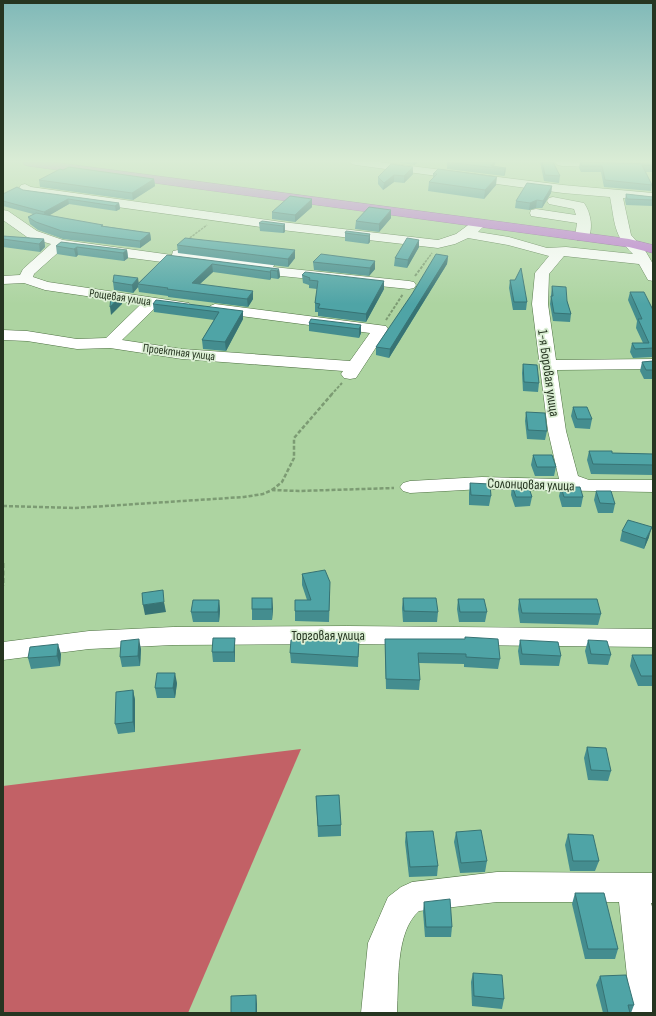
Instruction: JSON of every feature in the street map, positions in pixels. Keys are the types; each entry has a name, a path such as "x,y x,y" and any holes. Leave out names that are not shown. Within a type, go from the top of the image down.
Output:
{"highway":[{"path":"380,209 629,243 653,244"},
{"path":"629,243 650,263"}],"street":[{"path":"158,209 315,231 438,244 457,240 468,234 480,223"},
{"path":"581,209 584,220 582,237"},
{"path":"616,209 624,236 629,243"},
{"path":"536,213 584,220"},
{"path":"3,214 21,234 53,235 170,253 299,268 324,272 341,279"},
{"path":"21,234 32,234 55,241 59,244 341,279 409,285"},
{"path":"468,234 514,241 534,249 558,254 566,251 650,263"},
{"path":"25,279 28,272 59,244"},
{"name":"1-я Боровая улица","path":"558,254 542,273 540,304 557,432 569,479 586,486"},
{"name":"Рощевая улица","path":"3,280 25,279 44,286 152,302 380,329 353,370"},
{"path":"110,343 152,302"},
{"name":"Проектная улица","path":"3,334 27,336 77,344 110,343 182,354 353,370"},
{"path":"548,365 653,364"},
{"name":"Солонцовая улица","path":"410,487 482,482 586,486 653,486"},
{"name":"Торговая улица","path":"3,651 89,640 173,636 347,635 653,638"},
{"path":"379,1013 385,943 399,908 412,897 497,887 643,887 637,910 649,1013"}],"path":[{"path":"170,253 217,218"},
{"path":"3,506 75,508 244,497 263,494 272,490 282,482 294,458 294,438 353,370"},
{"path":"272,490 299,492 410,487"},
{"path":"3,563 3,586"}],"shaded area":[{"path":"301,749 188,1013 3,1013 3,786"}],"building":[{"path":"34,209 49,209 44,212"},
{"path":"275,209 301,209 295,215 272,212"},
{"path":"367,209 391,210 379,224 356,221"},
{"path":"36,213 103,225 101,226 150,233 140,241 62,231 36,222 28,217"},
{"path":"262,221 285,224 283,226 259,223"},
{"path":"346,231 370,234 369,236 345,233"},
{"path":"3,236 44,239 39,244 3,239"},
{"path":"185,238 295,250 288,259 177,245"},
{"path":"407,238 419,240 408,260 395,258"},
{"path":"61,242 127,250 123,253 56,246"},
{"path":"321,254 375,261 370,268 313,262"},
{"path":"436,254 448,256 390,349 376,347 412,294"},
{"path":"167,255 279,269 277,271 271,270 270,272 212,264 192,283 253,291 247,299 138,284"},
{"path":"521,268 527,302 514,302 510,280 515,280"},
{"path":"305,272 384,281 366,314 318,308 320,304 315,303 318,281 309,280 310,278 302,275"},
{"path":"114,275 138,278 132,285 113,282"},
{"path":"552,286 566,287 567,301 571,314 554,313 551,296 553,296"},
{"path":"630,292 644,292 653,310 653,348 635,349 632,343 649,343 638,319 642,319"},
{"path":"111,294 121,295 110,307"},
{"path":"156,300 243,311 225,342 202,340 219,312 153,304"},
{"path":"311,319 361,325 359,329 309,323"},
{"path":"653,361 653,370 646,370 642,362"},
{"path":"523,364 537,365 539,383 524,382"},
{"path":"573,407 587,407 592,419 577,419"},
{"path":"526,412 545,413 547,431 528,430"},
{"path":"589,451 653,454 653,465 593,464"},
{"path":"533,455 552,455 556,467 537,467"},
{"path":"470,483 490,484 491,496 471,495"},
{"path":"512,485 528,485 532,497 516,497"},
{"path":"561,487 580,487 583,497 564,497"},
{"path":"596,491 611,491 615,504 600,503"},
{"path":"628,520 652,527 646,539 622,531"},
{"path":"325,570 330,582 329,611 295,611 295,600 311,600 302,574"},
{"path":"163,590 164,602 143,605 142,593"},
{"path":"252,598 272,598 272,609 252,609"},
{"path":"403,598 436,598 438,612 404,611"},
{"path":"458,599 484,599 487,612 460,612"},
{"path":"519,599 597,599 601,614 522,613"},
{"path":"193,600 219,600 218,612 191,612"},
{"path":"465,637 498,639 500,659 466,657 466,654 418,653 420,680 386,679 385,639 465,639"},
{"path":"213,638 235,638 234,652 212,652"},
{"path":"139,639 138,656 120,657 121,641"},
{"path":"332,639 359,641 358,657 290,653 291,640 332,641"},
{"path":"520,640 558,642 561,656 522,654"},
{"path":"588,640 607,641 611,655 591,654"},
{"path":"58,644 57,656 28,658 30,647"},
{"path":"632,655 653,655 653,676 641,676"},
{"path":"157,673 175,673 173,688 155,688"},
{"path":"133,690 133,722 115,724 116,692"},
{"path":"587,747 606,748 611,771 591,770"},
{"path":"339,795 341,825 318,826 316,796"},
{"path":"481,830 487,861 461,863 456,832"},
{"path":"433,831 438,866 410,867 406,832"},
{"path":"568,834 593,835 599,861 573,861"},
{"path":"575,893 604,893 618,949 588,949"},
{"path":"450,899 452,927 426,927 424,902"},
{"path":"473,973 502,975 504,999 474,996"},
{"path":"626,975 634,1005 628,1005 630,1013 608,1013 600,976"},
{"path":"256,995 256,1013 231,1013 231,996"}]}
